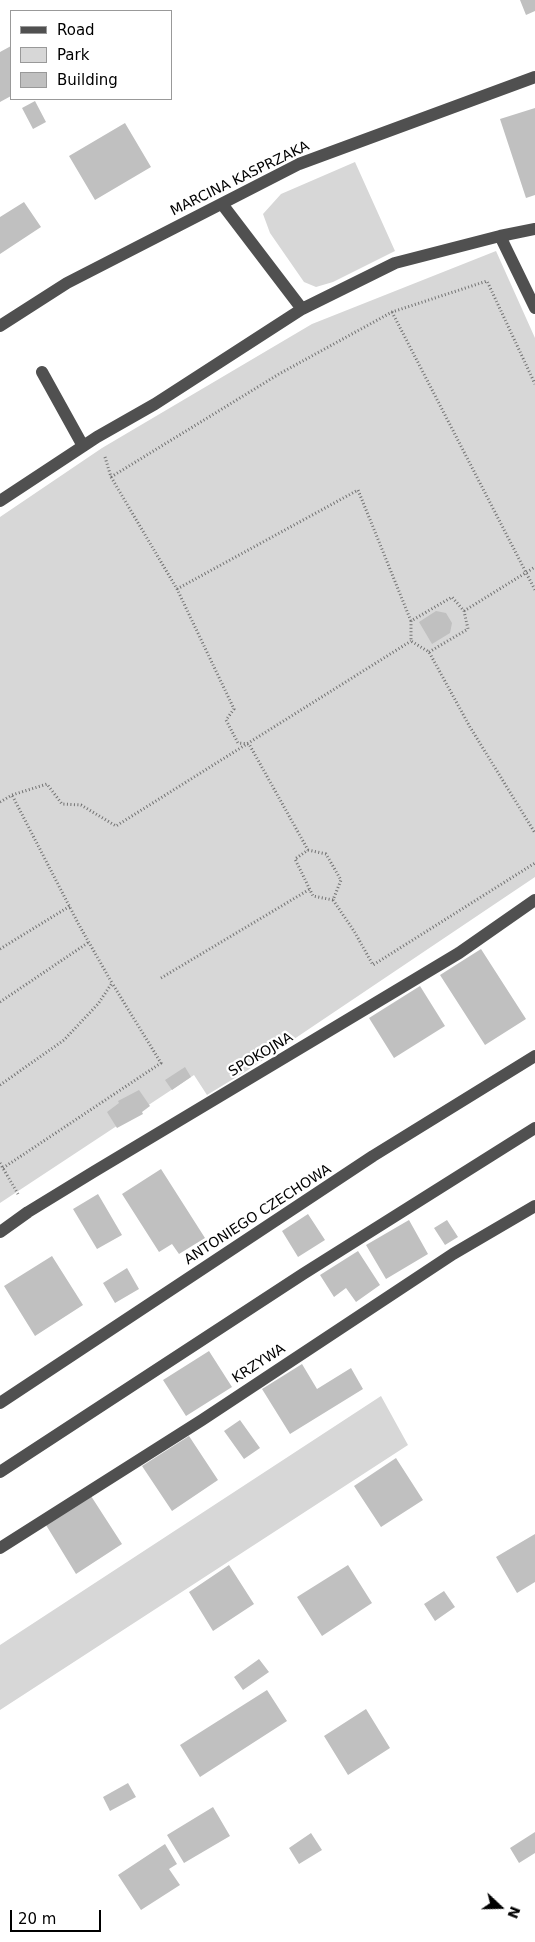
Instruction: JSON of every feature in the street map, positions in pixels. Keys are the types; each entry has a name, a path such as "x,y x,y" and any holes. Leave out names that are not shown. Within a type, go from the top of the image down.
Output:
{"street":[{"name":"MARCINA KASPRZAKA","path":"0,326 67,283 299,164 535,77"},
{"path":"222,204 302,308"},
{"path":"0,500 96,437 155,404 302,308 395,263 535,229"},
{"path":"500,236 535,308"},
{"path":"42,372 83,446"},
{"name":"SPOKOJNA","path":"0,1232 28,1212 459,953 535,900"},
{"name":"ANTONIEGO CZECHOWA","path":"0,1403 373,1156 535,1056"},
{"path":"0,1472 303,1274 535,1128"},
{"name":"KRZYWA","path":"0,1548 202,1420 453,1254 535,1206"}],"path":[{"path":"111,477 279,374 392,312 487,281 535,384"},
{"path":"392,312 535,590"},
{"path":"96,437 111,477 177,589 234,709 226,720 238,742 249,744"},
{"path":"177,589 358,490 411,621 411,641"},
{"path":"464,611 535,566"},
{"path":"411,621 452,597 464,611 468,629 429,652"},
{"path":"0,802 12,795 47,784 62,804 81,805 116,826 411,641"},
{"path":"411,641 429,652 470,727 535,833"},
{"path":"249,744 308,850"},
{"path":"3,1168 161,1063 89,942 12,795"},
{"path":"333,900 341,880 326,854 308,850 295,859 313,896 333,900 354,930 373,965 535,864"},
{"path":"161,978 310,889"},
{"path":"0,949 70,906"},
{"path":"0,1002 89,942"},
{"path":"0,1085 64,1040 98,1004 112,983"},
{"path":"0,1163 28,1212"}],"green space":[{"path":"355,162 395,251 333,282 316,287 304,282 270,233 263,214 281,194"},
{"path":"496,251 535,338 535,877 248,1070 207,1095 194,1075 0,1203 0,517 102,448 312,324"},
{"path":"381,1396 408,1445 0,1710 0,1645"}],"building":[{"path":"520,0 535,0 535,11 526,15"},
{"path":"10,47 10,97 0,102 0,52"},
{"path":"35,101 46,122 33,129 22,108"},
{"path":"535,108 535,195 526,198 500,119"},
{"path":"125,123 151,167 95,200 69,156"},
{"path":"24,202 41,227 0,254 0,217"},
{"path":"436,611 446,613 452,623 450,633 432,644 419,622"},
{"path":"481,949 526,1019 485,1045 440,975"},
{"path":"420,986 445,1026 394,1058 369,1018"},
{"path":"185,1067 191,1077 172,1090 165,1080"},
{"path":"139,1090 150,1106 142,1112 143,1114 117,1128 107,1112 119,1103 118,1101"},
{"path":"161,1169 205,1238 179,1254 172,1244 159,1252 122,1194"},
{"path":"98,1194 122,1235 97,1249 73,1209"},
{"path":"308,1214 325,1240 298,1257 282,1231"},
{"path":"409,1220 428,1254 386,1279 366,1245"},
{"path":"447,1220 458,1237 445,1245 434,1228"},
{"path":"358,1251 380,1285 356,1302 346,1288 334,1297 320,1275"},
{"path":"52,1256 83,1305 35,1336 4,1286"},
{"path":"127,1268 139,1289 115,1303 103,1283"},
{"path":"209,1351 232,1387 186,1416 163,1380"},
{"path":"302,1364 317,1389 351,1368 363,1389 290,1434 262,1389"},
{"path":"240,1420 260,1448 244,1459 224,1431"},
{"path":"189,1436 218,1480 172,1511 142,1466"},
{"path":"396,1458 423,1500 381,1527 354,1486"},
{"path":"91,1496 122,1544 76,1574 46,1525"},
{"path":"535,1534 535,1582 517,1593 496,1557"},
{"path":"229,1565 254,1604 213,1631 189,1592"},
{"path":"348,1565 372,1603 322,1636 297,1597"},
{"path":"444,1591 455,1607 435,1621 424,1604"},
{"path":"259,1659 269,1672 243,1690 234,1677"},
{"path":"267,1690 287,1721 200,1777 180,1745"},
{"path":"366,1709 390,1748 348,1775 324,1736"},
{"path":"128,1783 136,1797 110,1811 103,1797"},
{"path":"213,1807 230,1836 184,1863 167,1835"},
{"path":"535,1832 535,1853 519,1863 510,1848"},
{"path":"311,1833 322,1850 299,1864 289,1848"},
{"path":"165,1844 177,1864 169,1869 180,1885 141,1910 118,1875"}]}
